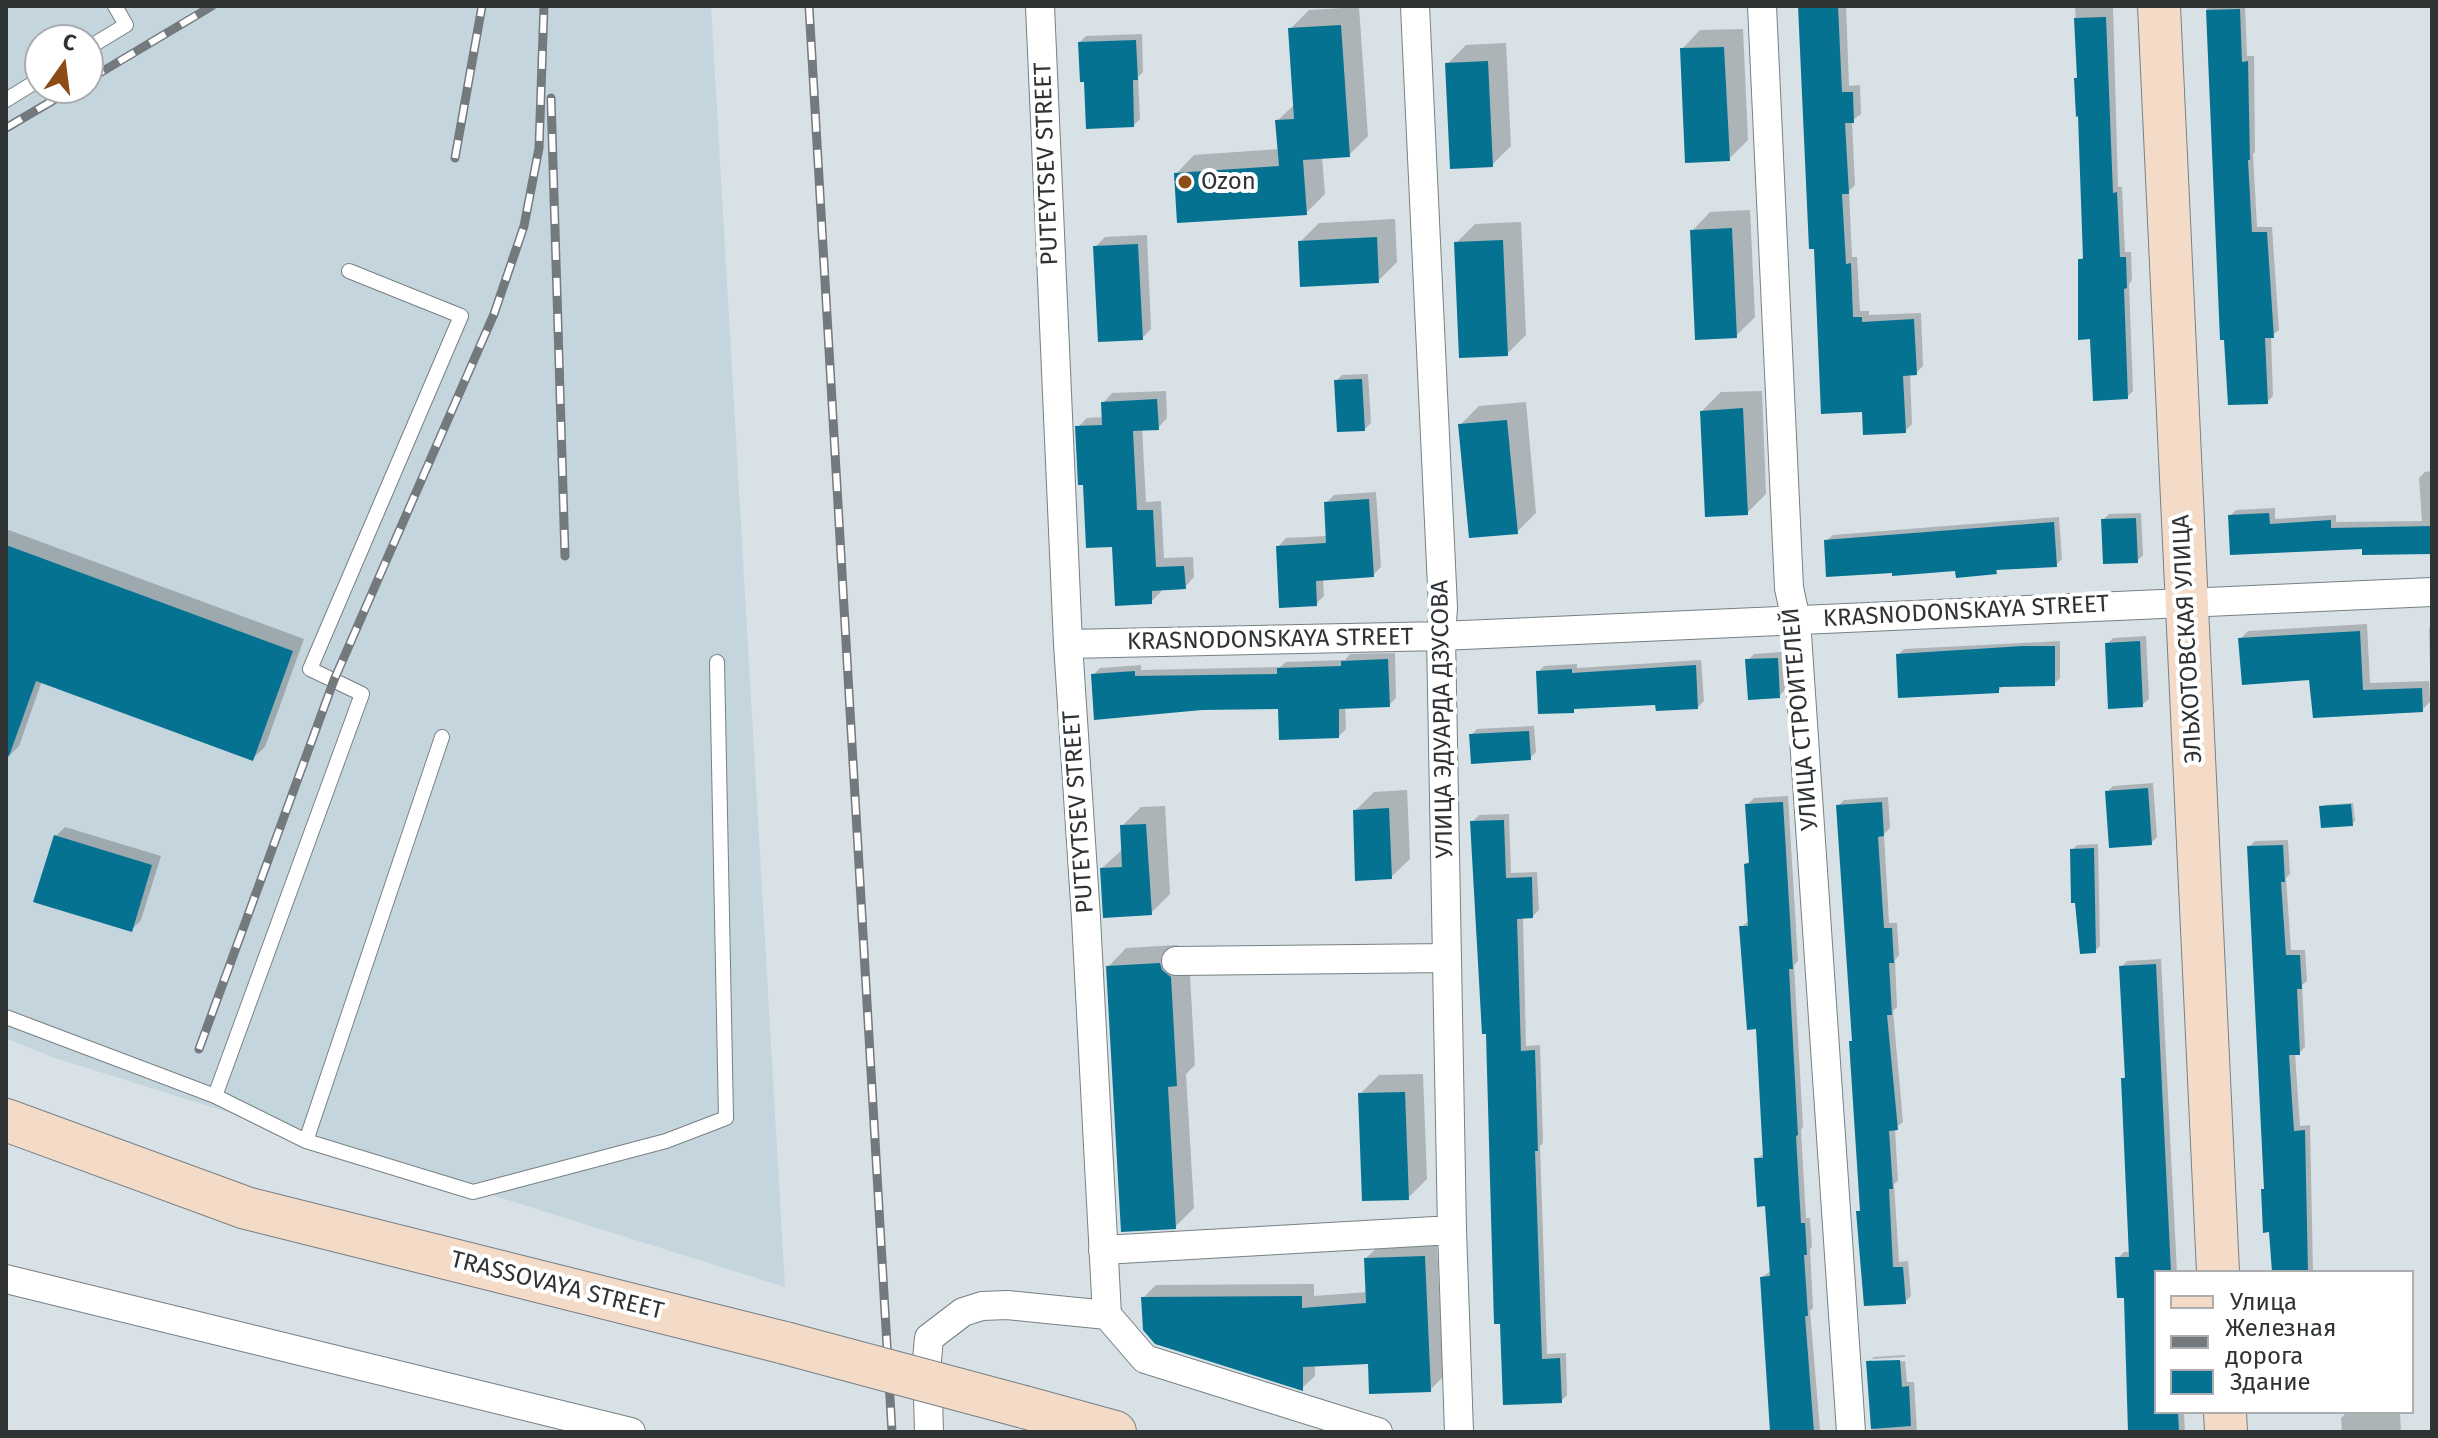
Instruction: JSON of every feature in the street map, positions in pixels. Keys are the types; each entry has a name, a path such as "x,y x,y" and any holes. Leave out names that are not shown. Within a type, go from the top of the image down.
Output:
{"street":[{"name":"PUTEYTSEV STREET","path":"1040,6 1068,644 1107,1315"},
{"name":"УЛИЦА ЭДУАРДА ДЗУСОВА","path":"1415,6 1443,608 1441,636 1452,1230 1459,1432"},
{"name":"УЛИЦА СТРОИТЕЛЕЙ","path":"1762,6 1789,588 1796,620 1851,1432"},
{"name":"ЭЛЬХОТОВСКАЯ УЛИЦА","path":"2159,6 2218,1270"},
{"name":"KRASNODONSKAYA STREET","path":"1068,644 1441,636 2432,592"},
{"path":"1176,961 1447,958"},
{"name":"TRASSOVAYA STREET","path":"6,1120 246,1208 785,1343 1115,1432"},
{"path":"1103,1250 1452,1230"},
{"path":"6,1279 631,1432"},
{"path":"929,1432 929,1338 963,1312 982,1306 1007,1305 1107,1315 1145,1359 1378,1432"}],"lane":[{"path":"104,38 126,25 115,6"},
{"path":"6,100 24,89"},
{"path":"215,1096 362,694 310,669 461,316 349,271"},
{"path":"6,1017 215,1096 306,1141 473,1192 666,1141 726,1118 717,662"},
{"path":"306,1141 442,737"}],"shaded area":[{"path":"6,6 711,6 785,1287 52,1057 6,1038"}],"building":[{"path":"1798,6 1838,6 1842,92 1853,92 1854,123 1845,123 1849,194 1842,194 1846,264 1851,263 1853,317 1862,317 1862,322 1914,319 1917,375 1903,376 1906,433 1863,435 1862,412 1821,414 1814,249 1809,249"},
{"path":"2240,9 2242,62 2248,61 2252,232 2267,232 2274,338 2265,338 2268,404 2228,405 2224,340 2220,340 2206,10"},
{"path":"2106,17 2113,193 2117,192 2120,257 2126,257 2127,288 2124,289 2128,399 2093,401 2090,339 2078,340 2078,259 2083,259 2074,18"},
{"path":"1341,25 1350,157 1303,160 1307,215 1177,223 1174,173 1279,166 1275,120 1294,119 1288,28"},
{"path":"1136,40 1138,80 1133,80 1134,127 1086,129 1078,42"},
{"path":"1724,47 1730,161 1685,163 1680,48"},
{"path":"1488,61 1493,167 1450,169 1445,63"},
{"path":"1732,228 1737,338 1695,340 1690,230"},
{"path":"1377,237 1379,283 1300,287 1298,241"},
{"path":"1503,240 1508,356 1459,358 1454,242"},
{"path":"1138,244 1143,340 1098,342 1093,246"},
{"path":"1362,379 1365,431 1337,432 1334,380"},
{"path":"1157,399 1159,430 1133,431 1137,510 1153,510 1156,567 1184,566 1186,589 1152,591 1152,604 1115,606 1112,547 1086,548 1083,485 1078,485 1075,426 1102,425 1101,402"},
{"path":"1743,408 1748,515 1705,517 1700,411"},
{"path":"1507,420 1518,534 1469,538 1458,424"},
{"path":"1369,499 1374,577 1316,581 1317,606 1279,608 1276,546 1326,543 1324,502"},
{"path":"2269,513 2270,524 2331,520 2331,528 2432,526 2432,554 2362,555 2362,549 2230,555 2228,515"},
{"path":"2136,518 2138,563 2103,564 2101,519"},
{"path":"2054,522 2057,567 1996,570 1997,574 1956,578 1955,571 1826,577 1824,540"},
{"path":"6,545 293,651 253,761 36,681 9,756 6,755"},
{"path":"2360,631 2363,690 2422,688 2423,712 2313,718 2309,680 2242,685 2238,638"},
{"path":"2140,641 2143,707 2108,709 2105,643"},
{"path":"2055,646 2055,686 1999,687 1999,693 1898,698 1896,654"},
{"path":"1778,658 1780,698 1748,700 1745,659"},
{"path":"1388,659 1390,707 1339,709 1339,738 1279,740 1278,709 1202,710 1094,720 1091,674 1135,671 1135,676 1277,674 1277,668 1341,666 1341,661"},
{"path":"1696,665 1698,709 1656,711 1655,705 1538,714 1536,671 1572,669 1572,673"},
{"path":"1529,731 1531,760 1471,764 1469,734"},
{"path":"2148,788 2152,845 2109,848 2105,791"},
{"path":"1783,802 1793,969 1789,969 1796,1136 1801,1223 1805,1223 1807,1255 1804,1255 1808,1316 1805,1316 1814,1432 1770,1432 1760,1277 1770,1276 1765,1206 1757,1207 1754,1158 1763,1158 1756,1029 1747,1030 1739,926 1748,926 1744,864 1749,863 1745,804"},
{"path":"1882,802 1884,836 1878,837 1884,928 1892,928 1894,963 1889,963 1892,1015 1887,1015 1898,1130 1889,1131 1893,1189 1889,1189 1893,1267 1903,1267 1906,1304 1864,1306 1856,1211 1860,1211 1849,1041 1852,1041 1836,805"},
{"path":"2351,804 2353,826 2321,828 2319,806"},
{"path":"1389,808 1392,879 1355,881 1353,810"},
{"path":"1504,820 1506,878 1532,877 1533,918 1517,919 1521,1051 1535,1050 1542,1359 1560,1358 1562,1403 1503,1405 1500,1324 1494,1324 1486,1034 1482,1034 1470,821"},
{"path":"1146,824 1152,915 1103,918 1100,868 1122,867 1120,825"},
{"path":"54,835 152,865 132,932 33,902"},
{"path":"2283,845 2285,882 2281,882 2286,955 2300,955 2302,989 2297,989 2300,1055 2289,1055 2294,1131 2305,1130 2308,1270 2272,1270 2269,1232 2263,1233 2261,1189 2264,1189 2247,846"},
{"path":"2094,848 2096,953 2080,954 2075,903 2071,903 2070,849"},
{"path":"1160,963 1162,970 1171,977 1177,1086 1168,1087 1176,1229 1121,1232 1106,966"},
{"path":"2156,964 2171,1270 2154,1270 2154,1414 2178,1414 2179,1432 2128,1432 2124,1298 2117,1298 2115,1257 2129,1257 2119,966"},
{"path":"1405,1092 1409,1200 1362,1201 1358,1093"},
{"path":"1425,1256 1431,1392 1369,1394 1368,1364 1303,1367 1303,1391 1155,1344 1143,1330 1141,1297 1302,1296 1302,1308 1366,1303 1364,1258"},
{"path":"1900,1360 1902,1387 1909,1386 1911,1426 1871,1429 1866,1361"}],"railway":[{"path":"104,70 212,6"},
{"path":"455,158 482,6"},
{"path":"199,1049 334,680 494,314 524,226 539,148 544,6"},
{"path":"809,6 892,1432"},
{"path":"551,98 565,556"},
{"path":"6,128 47,104"}],"place":[{"name":"Ozon","path":"1185,182"}]}
